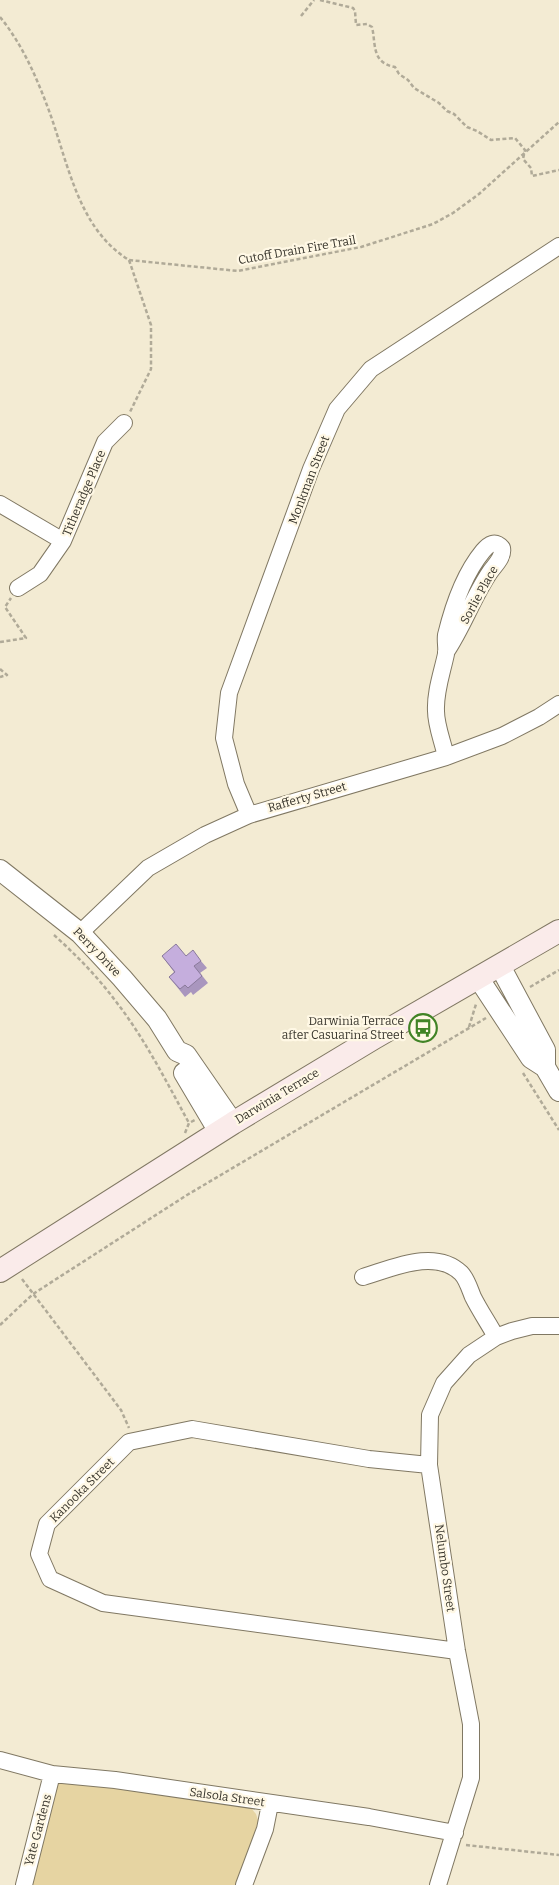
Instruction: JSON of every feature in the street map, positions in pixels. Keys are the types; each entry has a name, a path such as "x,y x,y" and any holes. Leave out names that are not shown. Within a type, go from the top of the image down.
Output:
{"main road":[{"name":"Darwinia Terrace","path":"5,1267 226,1127 374,1038 559,931"}],"street":[{"name":"Monkman Street","path":"248,815 236,784 224,738 229,693 311,470 337,409 371,368 559,246"},
{"name":"Titheradge Place","path":"18,588 40,574 63,541 106,442 124,423"},
{"name":"Titheradge Place","path":"0,504 63,541"},
{"name":"Sorlie Place","path":"446,652 456,637 484,581 502,555 502,548 498,544 488,545 469,573 450,620 446,638 446,652 439,682 436,712 446,757"},
{"name":"Rafferty Street","path":"80,933 148,868 205,835 248,815 446,757 502,736 539,717 559,704"},
{"name":"Perry Drive","path":"0,870 80,933 122,978 157,1019 177,1050 177,1061 226,1127"},
{"path":"500,966 545,1050 545,1068"},
{"path":"479,979 531,1058 545,1068 559,1090"},
{"path":"363,1277 404,1265 431,1260 449,1264 463,1275 474,1299 496,1337"},
{"name":"Nelumbo Street","path":"438,1885 471,1778 472,1724 457,1651 429,1465 430,1415 444,1383 469,1355 496,1337 512,1330 532,1326 559,1326"},
{"name":"Kanooka Street","path":"429,1465 369,1459 192,1429 129,1442 47,1524 39,1554 50,1579 103,1603 457,1651"},
{"name":"Salsola Street","path":"0,1760 52,1774 115,1780 369,1817 454,1838"},
{"name":"Yate Gardens","path":"24,1885 52,1774"},
{"path":"244,1885 265,1829 270,1804"}],"path":[{"path":"301,16 316,1 353,8 356,25 367,24 372,26 374,47 382,60 389,66 395,67 399,74 408,80 414,88 440,103 446,111 454,114 464,125 491,140 515,138 525,150 523,159 530,168 532,176 559,170"},
{"path":"0,17 26,56 48,108 74,190 94,226 116,252 129,260 151,325 151,369 143,389 124,423"},
{"name":"Cutoff Drain Fire Trail","path":"129,260 238,270 361,247 433,224 480,194 559,122"},
{"path":"0,642 26,638 5,607 18,588"},
{"path":"0,669 7,675 0,677"},
{"path":"50,932 77,956 114,998 142,1038 189,1123"},
{"path":"520,1004 528,988 559,970"},
{"path":"0,1325 34,1294 196,1190 488,1017 502,1014"},
{"path":"5,1267 34,1294 121,1410 134,1441"},
{"path":"454,1838 559,1855"}],"shaded area":[{"path":"64,1781 251,1808 256,1814 259,1823 237,1885 31,1885 58,1783"}],"building":[{"path":"176,944 186,956 193,950 201,961 194,966 202,976 188,988 185,985 180,989 169,977 175,972 162,956"}],"place":[{"name":"Darwinia Terrace after Casuarina Street","path":"423,1028"}]}
